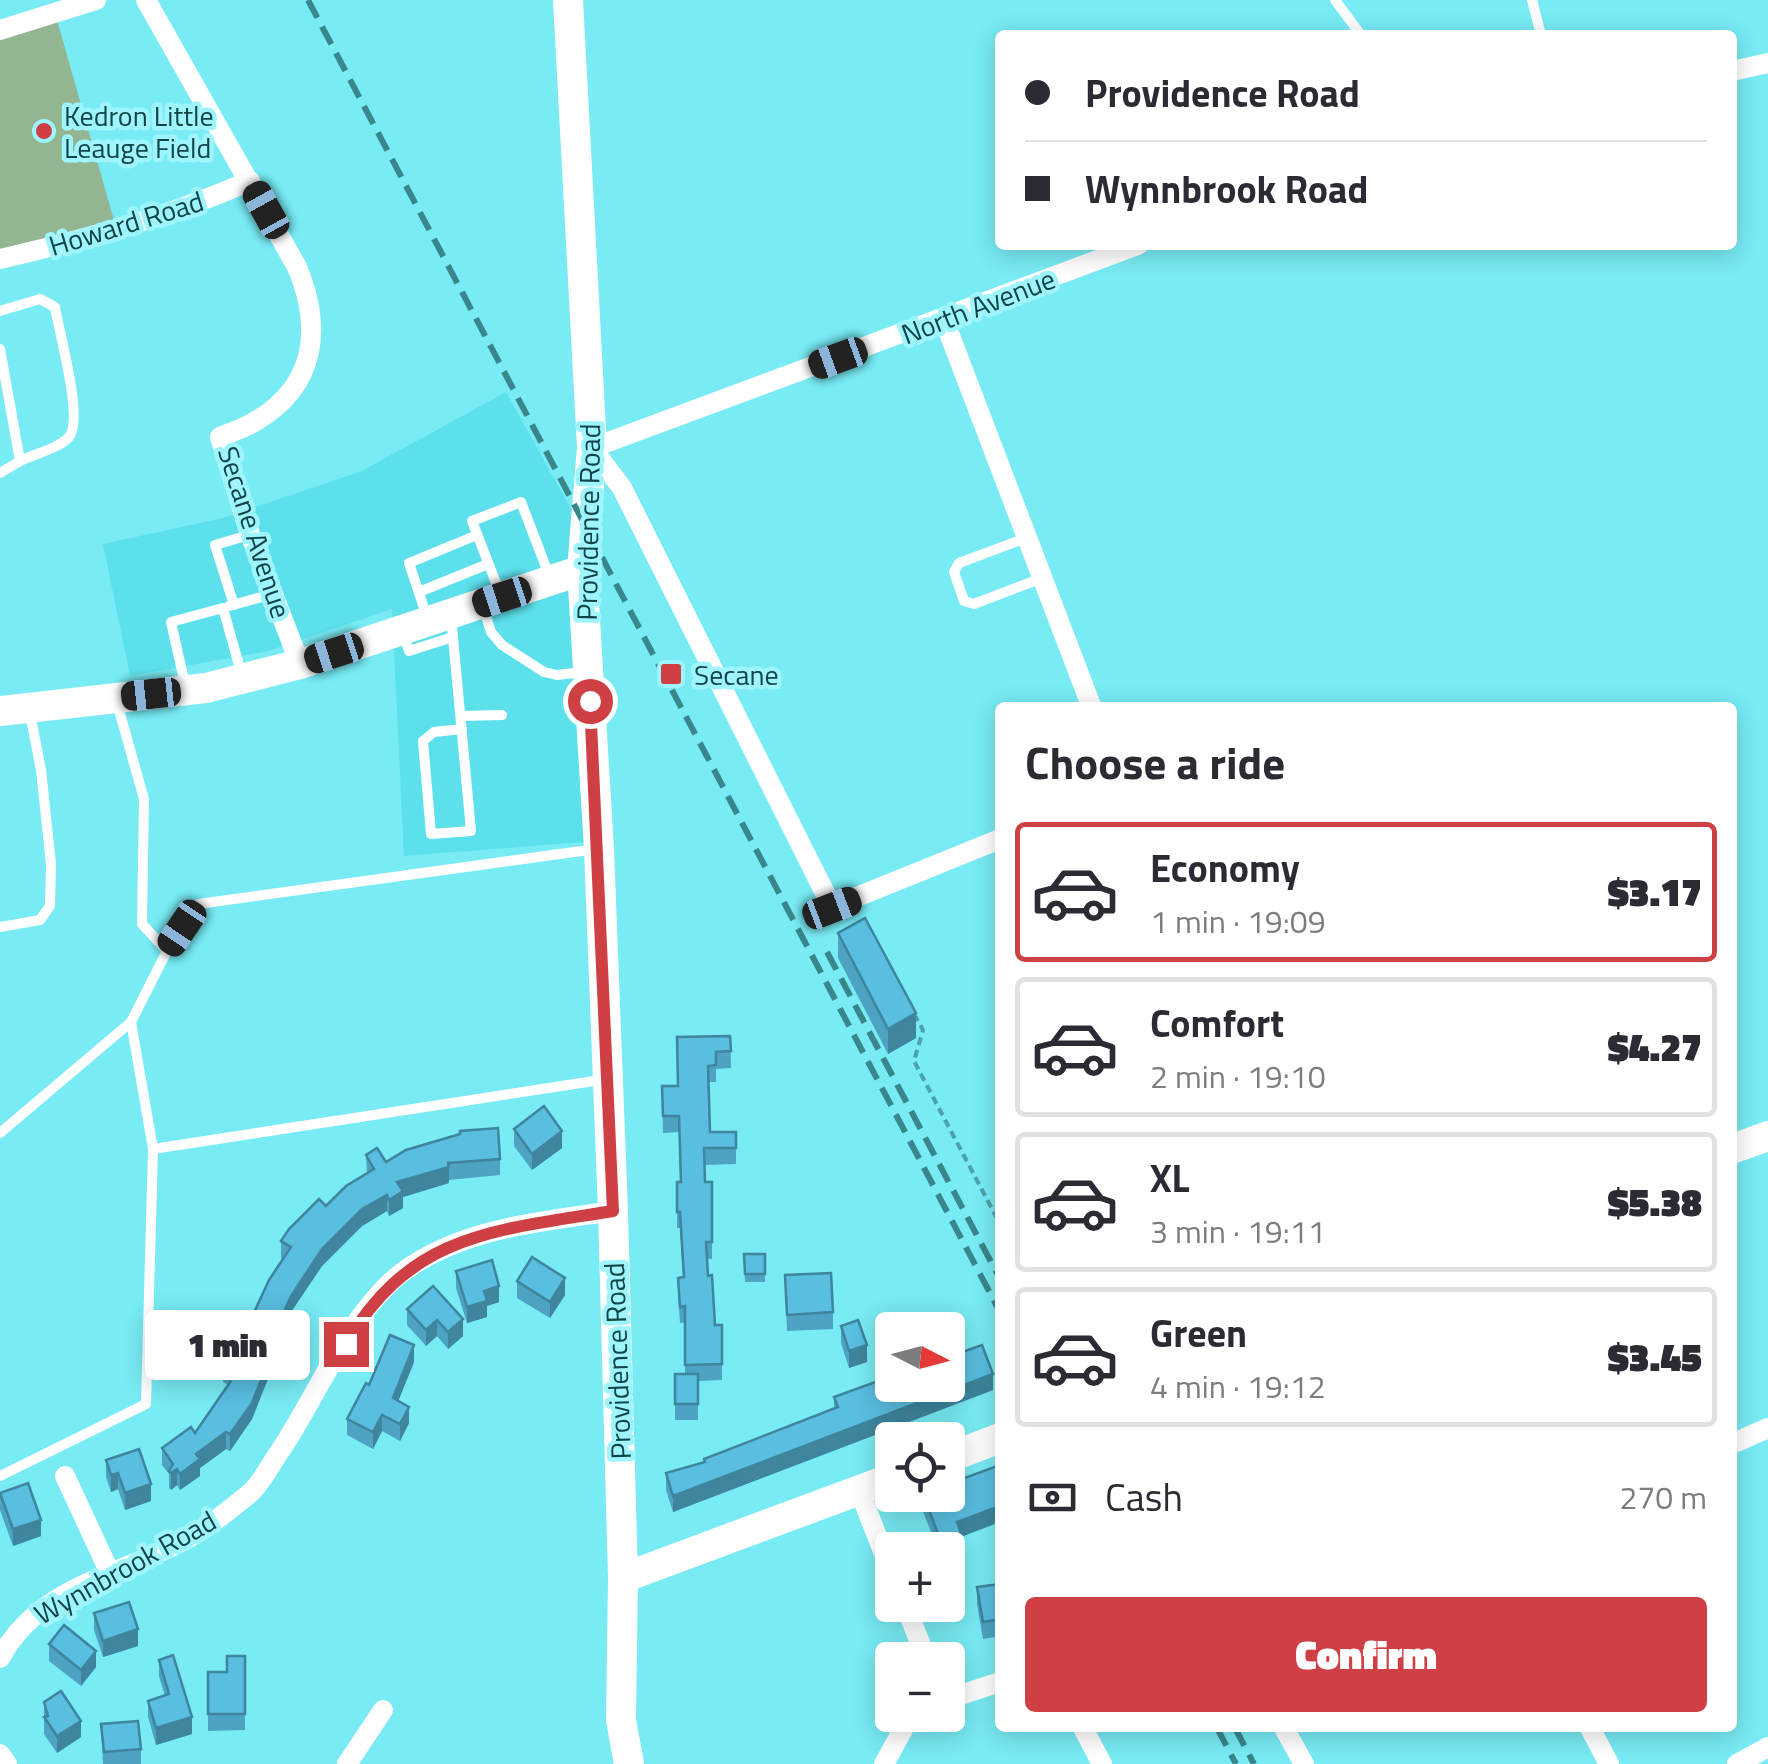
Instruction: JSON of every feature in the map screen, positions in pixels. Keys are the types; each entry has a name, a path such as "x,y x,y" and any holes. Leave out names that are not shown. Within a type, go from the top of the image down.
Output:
{"street":[{"path":"0,30 96,0"},
{"name":"Secane Avenue","path":"146,0 298,267 313,315 313,338 299,378 288,395 257,421 220,438 250,534 300,664"},
{"name":"Providence Road","path":"568,0 592,448 582,570 599,848 613,1211 624,1578 621,1720 629,1764"},
{"path":"1737,70 1768,63"},
{"name":"Howard Road","path":"0,259 117,232 250,181"},
{"name":"North Avenue","path":"592,448 1125,250"},
{"path":"944,320 1090,702"},
{"path":"592,448 622,488 832,908 995,841"},
{"path":"14,709 187,690 243,679 434,626 492,600 582,570"},
{"path":"1737,1147 1768,1136"},
{"name":"Wynnbrook Road","path":"0,1658 12,1636 40,1608 194,1534 252,1492 295,1429 362,1315 403,1272 445,1248 492,1230 613,1211"},
{"path":"1737,1442 1768,1428"},
{"path":"965,1451 995,1440"},
{"path":"65,1476 110,1573"},
{"path":"624,1578 875,1484"},
{"path":"859,1490 876,1532"},
{"path":"965,1694 995,1684"},
{"path":"348,1764 383,1710"},
{"path":"884,1764 902,1732"},
{"path":"1086,1732 1102,1764"},
{"path":"1286,1732 1304,1764"},
{"path":"1592,1732 1609,1764"},
{"path":"1737,1764 1768,1747"},
{"path":"0,1754 7,1764"}],"lane":[{"path":"1335,0 1358,30"},
{"path":"1532,0 1540,30"},
{"path":"0,311 40,300 54,307 75,413 72,434 64,441 0,473"},
{"path":"0,349 20,461"},
{"path":"552,580 520,502 472,520 488,564 495,639 544,672 589,672"},
{"path":"243,679 215,545 250,534"},
{"path":"477,535 409,563 434,626 461,722 471,831 432,834 423,741 434,732 461,722 502,714"},
{"path":"1027,538 959,562 954,572 964,601 974,604 1042,578"},
{"path":"419,592 488,564"},
{"path":"187,690 171,622 272,594"},
{"path":"116,698 144,799 142,924 167,951"},
{"path":"0,926 40,920 50,906 48,834 14,709"},
{"path":"0,1133 131,1022 167,951 198,904 599,848"},
{"path":"0,1476 146,1404 153,1148 131,1022"},
{"path":"153,1148 608,1079"}],"path":[{"path":"914,1013 923,1030 914,1061 995,1215"}],"shaded area":[{"path":"506,392 571,509 569,545 584,842 404,856 392,609 268,651 130,676 103,544 223,518 362,471"}],"green space":[{"name":"Kedron Little Leauge Field","path":"55,13 117,231 0,259 0,30"}],"building":[{"path":"865,918 916,1013 888,1029 838,933"},
{"path":"730,1036 731,1051 716,1052 716,1065 708,1066 710,1132 736,1132 736,1148 704,1148 705,1182 712,1182 712,1242 706,1242 708,1276 712,1275 715,1325 722,1325 722,1364 685,1365 685,1306 680,1307 678,1278 684,1277 677,1212 677,1182 681,1182 679,1116 663,1116 662,1086 678,1086 677,1037"},
{"path":"544,1106 562,1131 532,1154 514,1129"},
{"path":"498,1128 500,1159 448,1163 449,1167 397,1182 403,1191 362,1209 322,1249 291,1296 268,1347 273,1349 252,1403 230,1434 226,1432 196,1454 200,1459 180,1474 177,1469 171,1473 173,1464 162,1448 191,1427 195,1433 237,1372 223,1366 230,1347 243,1353 256,1321 251,1319 269,1280 291,1247 281,1241 289,1229 319,1199 326,1206 346,1186 374,1169 366,1155 377,1148 386,1162 406,1150 460,1131"},
{"path":"744,1254 765,1254 765,1274 745,1274"},
{"path":"532,1257 565,1278 550,1302 517,1281"},
{"path":"492,1260 499,1286 484,1291 487,1301 467,1307 456,1271"},
{"path":"831,1273 833,1312 787,1315 785,1275"},
{"path":"433,1286 463,1319 448,1332 437,1320 426,1330 407,1309"},
{"path":"858,1320 867,1345 849,1351 841,1326"},
{"path":"390,1335 414,1345 393,1398 409,1407 400,1424 382,1415 373,1432 347,1419 366,1383 369,1385"},
{"path":"982,1345 993,1374 965,1385 965,1351"},
{"path":"675,1374 698,1374 698,1404 675,1404"},
{"path":"875,1382 875,1402 920,1402 673,1496 666,1473 705,1462 704,1459 838,1407 834,1397"},
{"path":"139,1449 151,1484 125,1493 118,1473 111,1475 106,1460"},
{"path":"995,1467 995,1508 957,1522 961,1532 937,1532 930,1512 965,1512 965,1478"},
{"path":"28,1483 41,1520 13,1529 0,1493"},
{"path":"995,1585 995,1620 983,1622 977,1587"},
{"path":"129,1602 138,1629 103,1641 94,1613"},
{"path":"64,1625 96,1651 81,1670 49,1644"},
{"path":"173,1655 192,1717 156,1728 148,1701 169,1694 159,1660"},
{"path":"227,1656 245,1656 245,1714 208,1714 208,1672 227,1672"},
{"path":"61,1691 81,1721 57,1736 44,1717 48,1716 44,1702"},
{"path":"138,1721 141,1749 104,1752 101,1724"}],"railway":[{"path":"308,0 995,1303"},
{"path":"827,952 995,1270"},
{"path":"1219,1732 1236,1764"},
{"path":"1237,1732 1254,1764"}],"place":[{"name":"Kedron Little Leauge Field","path":"44,131"},
{"name":"Secane","path":"671,674"}],"route":[{"path":"346,1344 362,1315 403,1272 445,1248 492,1230 613,1211 590,701"}]}
